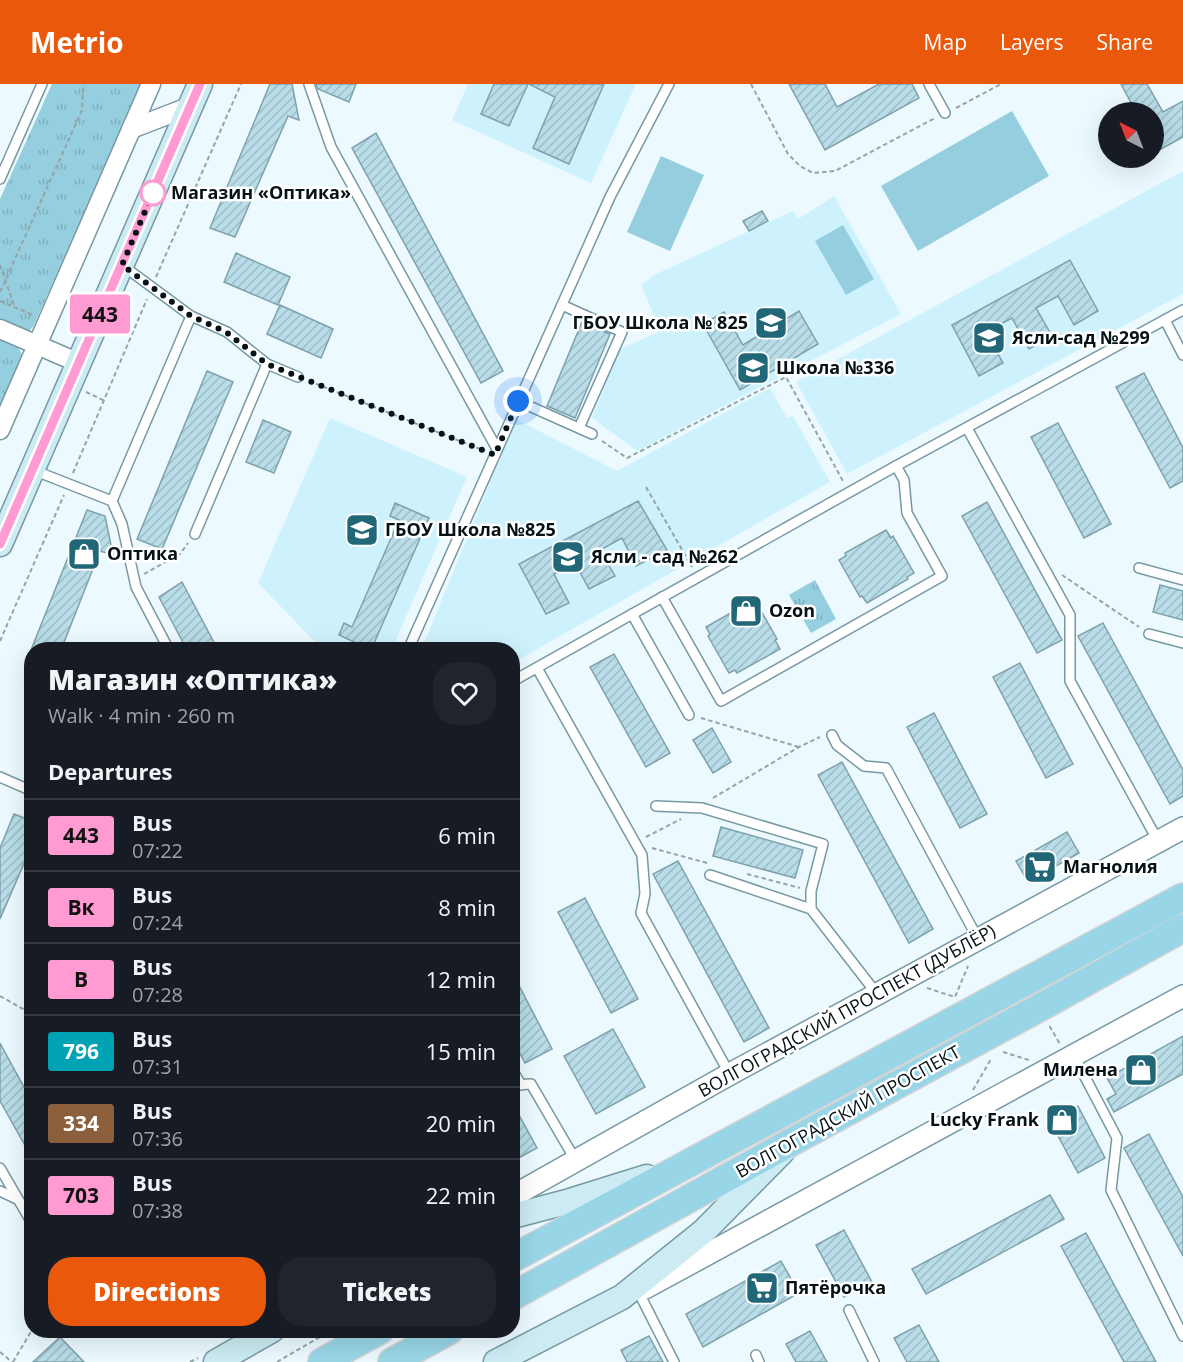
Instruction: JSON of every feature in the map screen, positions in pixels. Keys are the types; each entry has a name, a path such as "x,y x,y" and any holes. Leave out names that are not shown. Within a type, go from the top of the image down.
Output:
{"main road":[{"path":"0,544 200,84"},
{"name":"ВОЛГОГРАДСКИЙ ПРОСПЕКТ","path":"520,1254 1183,897"},
{"name":"ВОЛГОГРАДСКИЙ ПРОСПЕКТ","path":"520,1292 1183,928"},
{"path":"496,1362 630,1294 704,1231 795,1140"},
{"path":"520,1214 570,1202 690,1164"},
{"path":"216,1362 258,1338"},
{"path":"322,1362 366,1338"},
{"path":"392,1362 436,1338"}],"street":[{"path":"0,430 151,84"},
{"path":"131,129 190,106"},
{"path":"0,329 37,345 75,374"},
{"name":"ВОЛГОГРАДСКИЙ ПРОСПЕКТ (ДУБЛЁР)","path":"520,1192 877,994 975,949 1183,828"},
{"path":"630,1294 1183,996"}],"lane":[{"path":"0,180 42,84"},
{"path":"309,84 330,147 496,452"},
{"path":"412,642 610,197 669,84"},
{"path":"929,84 945,113"},
{"path":"122,265 191,316 226,332 267,364 298,377"},
{"path":"562,305 622,332 579,428"},
{"path":"520,677 849,492 1183,310"},
{"path":"112,501 191,316"},
{"path":"1165,320 1183,355"},
{"path":"195,534 267,364"},
{"path":"518,401 592,434"},
{"path":"967,428 1070,615 1070,681 1158,842"},
{"path":"662,597 721,701 942,576 907,513 904,480 896,466"},
{"path":"33,470 112,501 122,524 135,586 165,642"},
{"path":"1139,568 1183,580"},
{"path":"632,614 689,715"},
{"path":"1149,634 1183,643"},
{"path":"537,668 642,855 645,894 641,913 730,1074"},
{"path":"832,735 837,745 864,766 886,768 975,949"},
{"path":"0,777 24,787"},
{"path":"656,806 702,808 822,844 811,891 811,909"},
{"path":"710,875 811,909 877,994"},
{"path":"1074,1056 1117,1138 1111,1190 1183,1336"},
{"path":"520,1085 531,1084 576,1161"},
{"path":"0,1168 24,1210"},
{"path":"0,1191 18,1200"},
{"path":"630,1294 674,1362"},
{"path":"849,1310 874,1362"}],"path":[{"path":"0,292 82,110 85,84"},
{"path":"0,641 242,84"},
{"path":"751,84 788,154 800,166 813,173 835,171 1001,84"},
{"path":"0,265 16,308"},
{"path":"0,301 48,322"},
{"path":"75,374 105,401"},
{"path":"592,434 627,458 786,376 849,492"},
{"path":"298,377 496,452"},
{"path":"646,487 698,577"},
{"path":"134,580 180,554 195,534"},
{"path":"1046,571 1058,572 1149,634"},
{"path":"689,715 799,747"},
{"path":"635,843 702,808 711,799 799,747 823,736 832,735"},
{"path":"921,986 955,997 975,949"},
{"path":"0,996 24,1010"},
{"path":"970,1096 991,1059"},
{"path":"0,1352 12,1362 27,1338"},
{"path":"277,1362 318,1338"}],"shaded area":[{"path":"468,84 636,84 591,183 452,120"},
{"name":"Ясли-сад №299","path":"1183,171 1183,294 847,474 796,382"},
{"name":"ГБОУ Школа № 825","path":"834,196 901,314 637,451 592,418 620,349 661,331 641,285 654,275 793,211 798,219"},
{"path":"770,388 787,418 793,416 830,482 520,659 520,642 424,642 516,419 617,471"},
{"name":"ГБОУ Школа №825","path":"330,418 467,477 395,642 315,642 258,583"}],"green space":[{"path":"52,84 142,84 33,327 29,331 22,331 0,322 0,199"},
{"path":"1012,111 1049,176 918,251 881,186"},
{"path":"661,156 704,175 670,251 627,232"},
{"path":"843,225 874,279 846,295 815,241"},
{"path":"0,339 18,347 24,358 0,414"},
{"path":"815,580 836,619 811,633 789,595"}],"building":[{"path":"270,84 292,84 299,120 288,116 235,237 210,228"},
{"path":"316,84 356,84 349,102 318,89"},
{"path":"494,84 528,84 509,126 481,114"},
{"path":"529,84 604,84 569,164 533,148 555,97"},
{"path":"789,84 825,84 837,107 879,84 912,84 919,98 825,150"},
{"path":"1121,84 1147,84 1157,102 1131,102"},
{"path":"1183,101 1183,137 1164,147 1164,111"},
{"path":"376,133 503,371 481,383 352,148"},
{"path":"762,211 768,221 749,231 743,221"},
{"path":"236,253 290,277 278,305 224,282"},
{"path":"1070,260 1098,311 1074,325 1058,296 1036,308 1052,336 1029,349 1012,318 986,332 1003,363 979,376 952,325"},
{"path":"280,305 333,329 321,358 267,334"},
{"name":"Школа №336","path":"799,311 818,344 740,390 703,324 724,312 743,345"},
{"path":"582,322 610,334 575,418 547,406"},
{"path":"207,371 233,382 162,549 137,539"},
{"path":"1144,373 1183,448 1183,481 1170,488 1116,387"},
{"path":"263,420 291,432 274,473 246,462"},
{"path":"1058,423 1111,524 1084,538 1031,437"},
{"name":"Ясли - сад №262","path":"638,501 667,550 636,566 622,538 600,550 615,576 589,589 575,563 554,574 569,603 546,614 519,564"},
{"path":"987,502 1062,640 1037,653 962,516"},
{"path":"395,503 429,518 375,642 354,642 339,635 344,623 352,627 399,520 390,516"},
{"path":"87,510 105,516 113,555 100,551 64,642 34,642"},
{"path":"886,530 891,538 893,536 914,573 907,577 908,579 867,603 862,596 860,597 839,560 846,556 845,553"},
{"path":"182,582 214,642 183,642 159,597"},
{"path":"1160,585 1183,591 1183,620 1153,612"},
{"path":"756,602 777,639 775,640 780,649 737,673 735,670 729,673 708,636 710,634 706,627 748,603 750,606"},
{"path":"1103,623 1183,770 1183,796 1170,804 1078,636"},
{"path":"614,654 670,753 646,767 590,667"},
{"path":"1020,663 1073,764 1046,778 993,677"},
{"path":"934,713 987,814 960,828 907,727"},
{"path":"712,728 731,762 713,773 693,740"},
{"path":"842,762 933,929 909,943 818,775"},
{"path":"14,814 24,818 24,864 0,919 0,848"},
{"path":"721,827 803,850 795,878 713,856"},
{"path":"1067,832 1079,853 1028,882 1016,861"},
{"path":"678,861 769,1028 744,1042 653,874"},
{"path":"585,898 638,999 611,1013 558,912"},
{"path":"520,987 552,1049 525,1063 520,1053"},
{"path":"613,1029 645,1087 596,1114 564,1056"},
{"path":"1183,1036 1183,1074 1114,1112 1107,1099 1116,1094 1107,1078"},
{"path":"0,1043 24,1087 24,1144 0,1101"},
{"path":"1078,1106 1105,1158 1078,1173 1050,1121"},
{"path":"520,1117 537,1148 520,1157"},
{"path":"1149,1134 1183,1197 1183,1256 1124,1148"},
{"path":"1050,1195 1064,1219 926,1294 912,1269"},
{"path":"844,1230 872,1282 844,1297 816,1245"},
{"path":"1086,1233 1156,1362 1124,1362 1061,1246"},
{"path":"781,1261 799,1293 703,1347 686,1314"},
{"path":"919,1325 939,1362 907,1362 894,1338"},
{"path":"810,1331 827,1362 796,1362 786,1344"},
{"path":"649,1336 663,1362 627,1362 621,1350"},
{"path":"61,1338 84,1362 33,1362"}],"bus line":[{"name":"443","path":"0,544 200,84"}],"place":[{"name":"Магазин «Оптика»","path":"153,193"},
{"name":"ГБОУ Школа № 825","path":"771,323"},
{"name":"Ясли-сад №299","path":"989,338"},
{"name":"Школа №336","path":"753,368"},
{"name":"ГБОУ Школа №825","path":"362,530"},
{"name":"Оптика","path":"84,554"},
{"name":"Ясли - сад №262","path":"568,557"},
{"name":"Ozon","path":"746,611"},
{"name":"Магнолия","path":"1040,867"},
{"name":"Милена","path":"1141,1070"},
{"name":"Lucky Frank","path":"1062,1120"},
{"name":"Пятёрочка","path":"762,1288"}],"route":[{"path":"153,193 122,265 191,316 226,332 267,364 495,455 518,401"}]}
